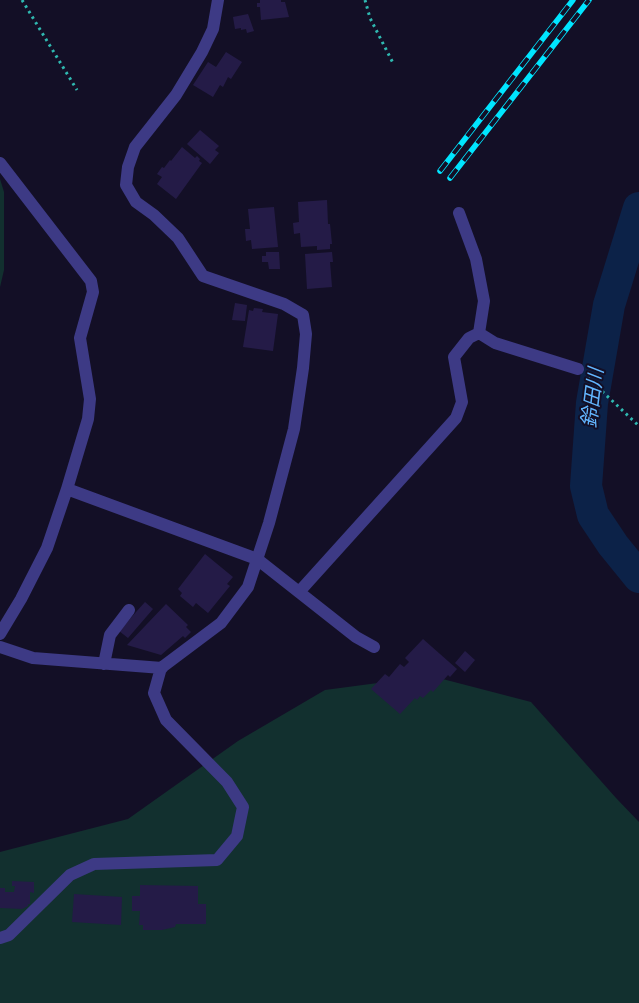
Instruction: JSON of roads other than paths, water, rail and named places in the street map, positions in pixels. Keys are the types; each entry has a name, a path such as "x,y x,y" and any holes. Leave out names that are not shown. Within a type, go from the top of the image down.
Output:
{"street":[{"path":"0,938 9,935 70,875 94,864 217,860 237,836 243,807 227,782 166,720 154,694 162,668 220,623 248,587 269,524 294,429 306,334 303,315 284,304 203,276 178,238 154,215 136,202 126,185 128,167 135,147 176,95 202,52 213,29 218,0"},
{"path":"0,163 91,281 93,292 80,338 90,399 88,419 47,548 21,599 0,634"},
{"path":"459,213 476,259 484,301 479,334"},
{"path":"299,592 456,418 462,402 454,357 469,338 479,334"},
{"path":"479,334 495,343 578,369"},
{"path":"67,489 257,559 356,637 374,647"},
{"path":"104,664 110,635 129,610"},
{"path":"0,646 33,658 162,668"}],"waterway":[{"name":"鈴田川","path":"639,208 609,305 592,403 586,486 593,515 613,545 639,577"}],"railway":[{"path":"440,171 573,0"},
{"path":"450,178 589,0"}]}
